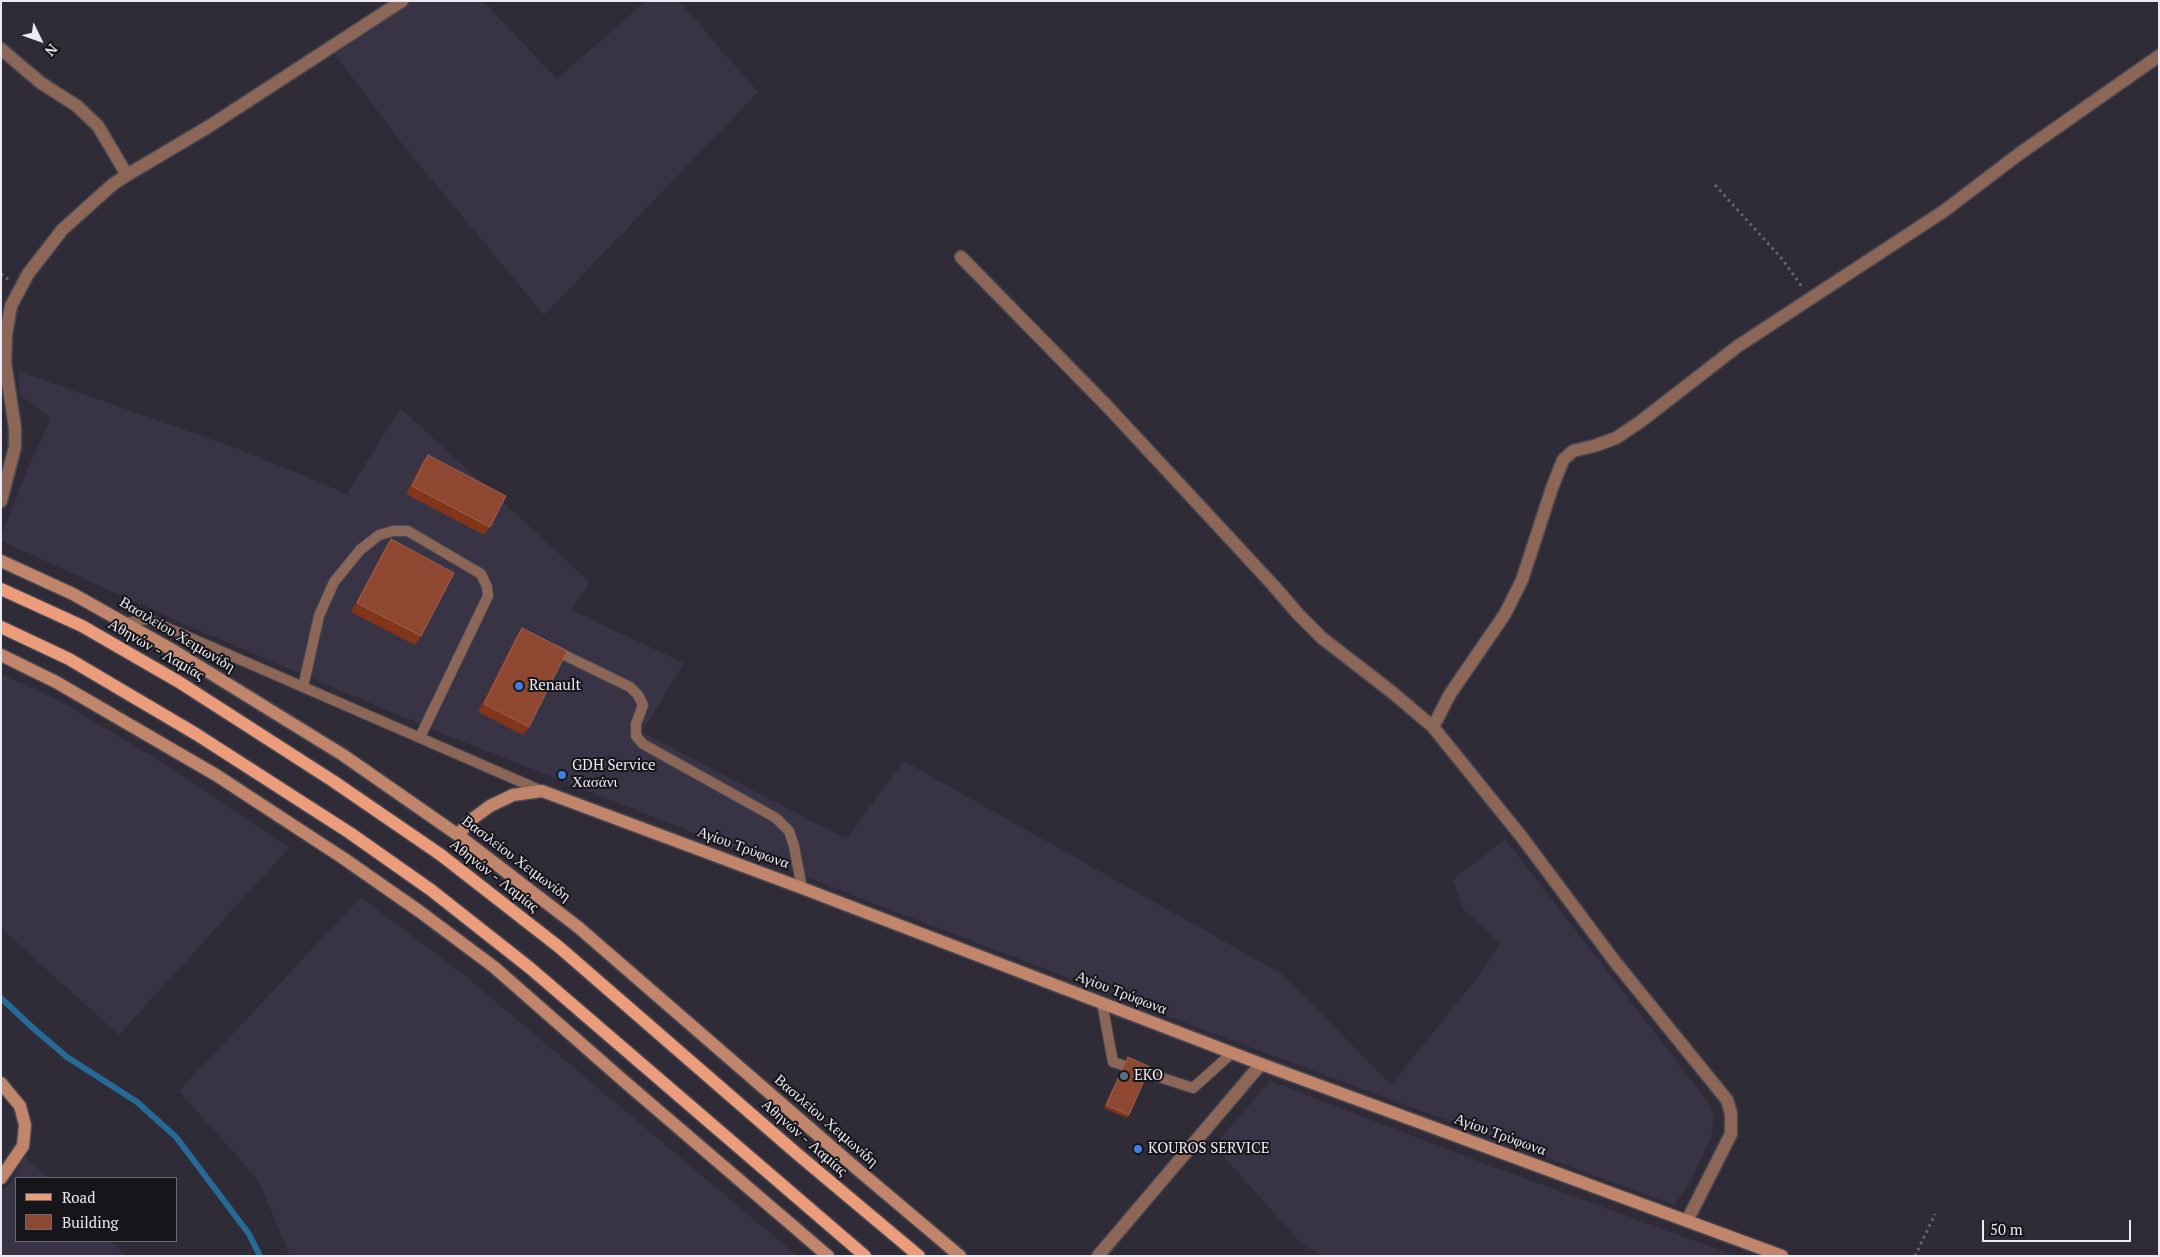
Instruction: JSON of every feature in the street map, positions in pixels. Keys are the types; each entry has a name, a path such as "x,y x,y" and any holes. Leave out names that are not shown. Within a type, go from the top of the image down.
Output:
{"main road":[{"name":"Αθηνών - Λαμίας","path":"1,589 82,626 179,682 341,786 434,850 559,947 795,1152 919,1256"},
{"path":"1,627 69,660 152,707 350,832 423,884 530,968 865,1256"}],"street":[{"path":"1,501 15,447 15,428 5,362 6,335 11,306 28,274 62,230 112,184 126,174 208,127 402,1"},
{"path":"1,49 41,83 77,106 98,126 126,174"},
{"path":"1433,727 1450,694 1504,614 1522,580 1563,460 1573,451 1616,438 1640,422 1738,346 1944,211 2019,154 2159,56"},
{"path":"961,257 1107,406 1322,638 1400,698 1433,727 1521,836 1616,963 1727,1100 1731,1113 1731,1134 1687,1221"},
{"name":"Βασιλείου Χειμωνίδη","path":"1,561 73,594 127,624 316,738 458,835 578,927 960,1256"},
{"path":"1,655 56,682 199,764 268,807 419,911 494,967 624,1082 828,1256"},
{"name":"Αγίου Τρύφωνα","path":"458,835 471,820 490,806 513,795 542,792 802,888 1261,1064 1782,1256"},
{"path":"1098,1256 1261,1064"},
{"path":"1,1083 20,1106 25,1126 23,1146 1,1178"}],"lane":[{"path":"303,687 319,616 334,582 360,550 379,536 393,531 408,531 481,574 487,586 488,596 420,737"},
{"path":"127,624 147,619 542,792"},
{"path":"545,646 630,687 638,695 643,705 636,724 636,736 643,744 776,818 789,831 794,846 802,888"},
{"path":"1102,1003 1114,1062 1193,1088 1232,1053"}],"path":[{"path":"1715,185 1783,260 1809,298"},
{"path":"1915,1256 1935,1214"}],"shaded area":[{"path":"410,1 483,1 557,79 646,1 679,1 758,92 544,315 400,141 333,52"},
{"path":"18,371 239,449 347,494 400,408 590,582 571,610 684,663 642,732 846,839 904,761 1282,974 1391,1085 1480,974 1500,943 1463,909 1453,880 1505,839 1709,1103 1714,1116 1711,1137 1690,1183 1674,1205 1212,1033 852,895 443,734 186,625 8,544 1,540 1,536 28,468 51,418 20,395"},
{"path":"1,674 58,700 170,767 289,848 119,1035 1,928"},
{"path":"361,897 470,980 797,1256 290,1256 259,1181 179,1091"},
{"path":"1270,1081 1467,1157 1736,1256 1322,1256 1300,1242 1214,1146"},
{"path":"25,1156 47,1177 15,1177 15,1242 112,1242 126,1256 1,1256 1,1193 12,1181"}],"building":[{"path":"428,455 506,496 490,527 412,486"},
{"path":"391,539 454,573 421,636 357,603"},
{"name":"Renault","path":"522,628 567,651 529,727 484,704"},
{"path":"1128,1057 1150,1067 1129,1115 1106,1105"}],"waterway":[{"path":"1,998 67,1057 137,1102 176,1137 249,1234 260,1256"}],"place":[{"name":"Renault","path":"519,686"},
{"name":"GDH Service Χασάνι","path":"562,775"},
{"name":"EKO","path":"1124,1076"},
{"name":"KOUROS SERVICE","path":"1138,1149"}]}
